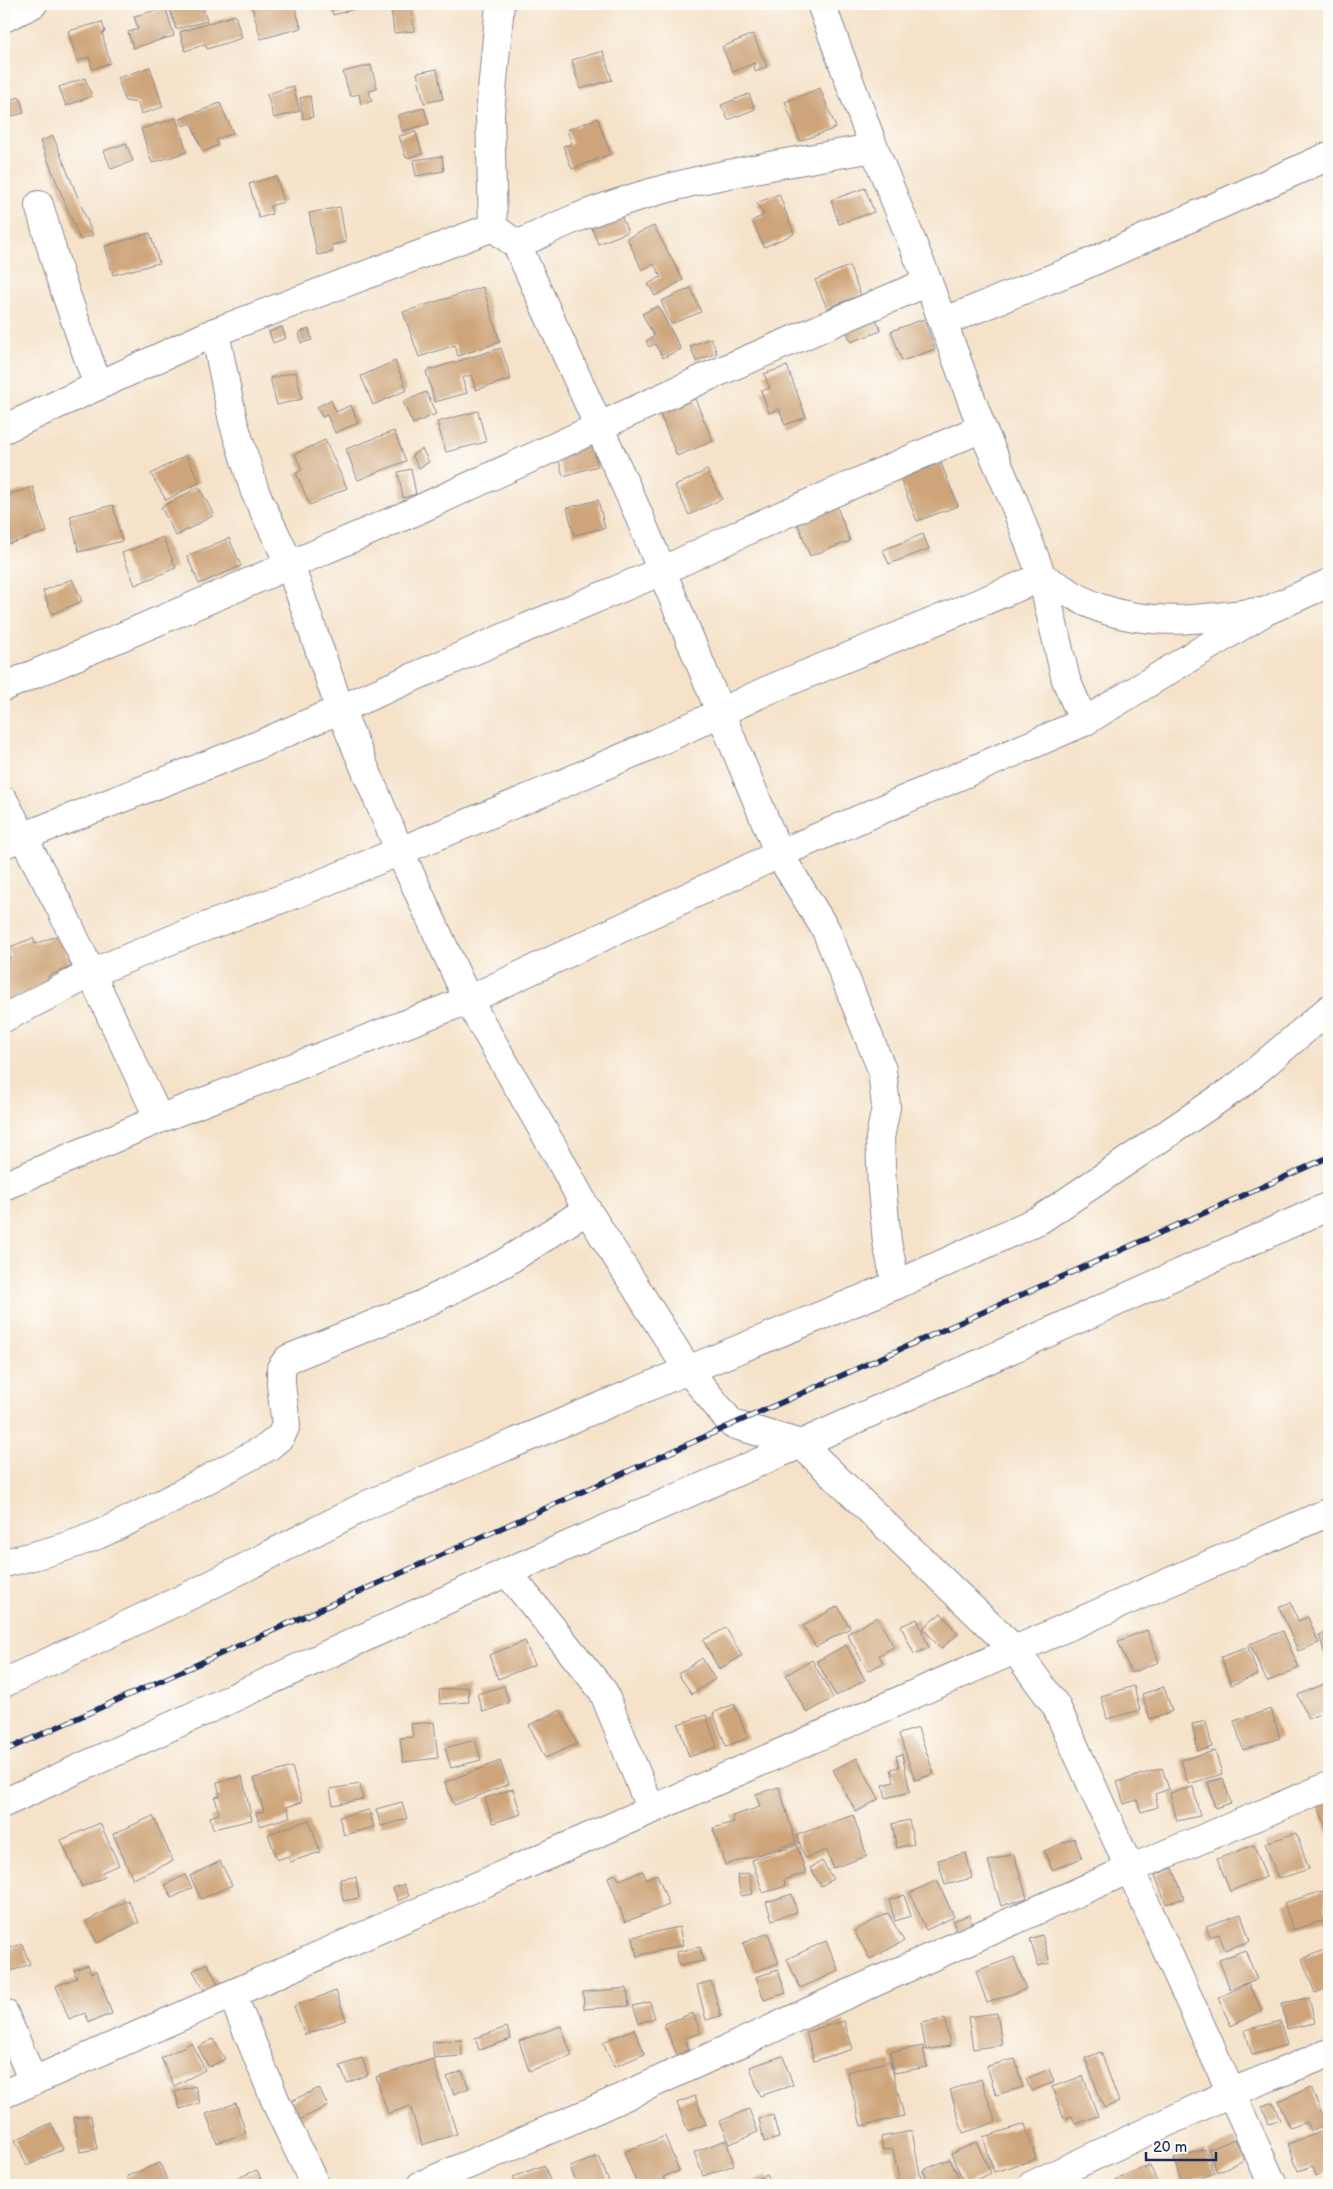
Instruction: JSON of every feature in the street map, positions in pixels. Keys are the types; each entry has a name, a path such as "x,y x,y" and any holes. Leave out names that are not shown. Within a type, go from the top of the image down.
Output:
{"street":[{"path":"4,18 34,4"},
{"path":"493,227 490,114 500,4"},
{"path":"821,4 874,148 928,282 982,428 1013,500 1042,577 1066,680 1084,722"},
{"path":"517,245 570,220 694,182 782,163 874,148"},
{"path":"943,322 1078,268 1329,156"},
{"path":"39,205 60,277 98,386"},
{"path":"493,227 517,245 662,571 719,714 779,854 826,930 882,1070 886,1107 880,1138 882,1189 888,1242 896,1285"},
{"path":"4,429 215,332 493,227"},
{"path":"4,687 409,514 599,426 928,282"},
{"path":"215,332 233,421 255,492 290,564 340,709 400,852 468,1000 558,1156 586,1210 688,1370 732,1424 801,1444 1015,1650 1056,1706 1273,2185"},
{"path":"14,840 256,746 662,571 982,428"},
{"path":"1042,577 1099,608 1138,618 1182,621 1266,611"},
{"path":"4,1018 92,973 183,935 303,891 400,852 541,793 719,714 768,690 1042,577"},
{"path":"4,1186 159,1119 468,1000 779,854 1084,722 1266,611 1329,583"},
{"path":"4,802 14,840 92,973 159,1119"},
{"path":"4,1683 197,1592 369,1504 896,1285 1041,1219 1241,1084 1329,1009"},
{"path":"4,1803 507,1572 801,1444 1329,1206"},
{"path":"4,1563 43,1554 94,1536 160,1505 268,1447 281,1436 286,1425 281,1368 288,1359 421,1305 504,1263 586,1210"},
{"path":"4,2094 1329,1512"},
{"path":"507,1572 603,1691 651,1810"},
{"path":"421,2185 1130,1869 1329,1786"},
{"path":"232,1994 278,2107 315,2185"},
{"path":"4,2013 33,2081"},
{"path":"1032,2185 1230,2092 1329,2053"}],"building":[{"path":"168,4 202,4 207,21 176,29"},
{"path":"251,4 294,4 301,28 261,39"},
{"path":"330,4 361,4 362,7 333,15"},
{"path":"411,5 414,31 394,33 391,7"},
{"path":"166,8 174,36 133,48 128,32 138,29 134,16"},
{"path":"235,15 242,38 207,49 206,44 185,51 180,32"},
{"path":"102,22 105,32 102,33 110,63 92,69 89,57 77,61 68,31"},
{"path":"753,34 767,67 755,72 754,63 733,72 722,47"},
{"path":"603,51 612,80 580,89 572,60"},
{"path":"371,65 377,89 369,91 372,101 361,104 359,94 350,96 343,72"},
{"path":"150,67 163,107 141,114 138,103 125,101 118,78"},
{"path":"437,69 443,99 424,103 417,73"},
{"path":"85,78 92,96 66,106 59,87"},
{"path":"293,86 300,111 274,118 267,94"},
{"path":"820,88 836,128 800,141 785,102"},
{"path":"749,94 755,109 728,120 721,105"},
{"path":"310,96 313,117 303,119 300,98"},
{"path":"20,97 24,113 4,118 4,101"},
{"path":"220,103 233,133 216,140 218,145 203,152 191,123 183,126 180,119"},
{"path":"424,108 429,124 402,131 398,115"},
{"path":"176,118 187,152 152,163 141,129"},
{"path":"597,118 611,154 572,169 563,146 572,144 567,130"},
{"path":"416,132 422,154 406,158 399,136"},
{"path":"53,136 93,235 80,240 40,141"},
{"path":"126,143 133,161 111,169 104,151"},
{"path":"442,156 444,171 416,176 413,160"},
{"path":"276,176 284,202 270,206 272,214 259,218 249,184"},
{"path":"865,188 874,212 839,224 831,200"},
{"path":"779,194 794,234 764,247 752,221 764,215 757,203"},
{"path":"340,207 346,242 332,245 333,252 317,255 309,213"},
{"path":"619,211 628,232 598,244 590,223"},
{"path":"654,226 683,280 655,296 648,284 661,277 654,264 642,270 627,238"},
{"path":"150,233 159,263 113,275 105,246"},
{"path":"849,266 861,295 827,308 815,280"},
{"path":"483,287 500,342 458,356 455,345 419,357 403,312"},
{"path":"691,288 701,312 671,324 661,301"},
{"path":"658,306 681,349 663,358 655,344 649,347 646,341 654,336 642,314"},
{"path":"873,311 881,331 851,342 843,323"},
{"path":"924,319 935,349 902,361 891,331"},
{"path":"282,327 286,338 273,343 269,332"},
{"path":"309,329 312,340 301,343 299,332"},
{"path":"711,338 717,353 696,361 690,346"},
{"path":"501,348 511,379 476,390 471,375 462,378 467,393 435,402 426,371"},
{"path":"395,361 407,390 373,405 361,376"},
{"path":"787,366 806,417 785,425 779,409 769,413 761,391 770,388 764,374"},
{"path":"296,372 302,399 277,405 270,378"},
{"path":"426,392 436,414 413,424 403,402"},
{"path":"695,399 713,441 677,456 660,414"},
{"path":"331,400 336,412 351,405 358,423 335,433 327,415 322,417 317,407"},
{"path":"478,411 486,442 446,452 437,422"},
{"path":"394,431 406,461 358,480 346,449"},
{"path":"325,440 347,488 310,505 296,473 302,470 295,454"},
{"path":"591,440 598,466 563,476 556,450"},
{"path":"422,449 429,462 419,468 412,455"},
{"path":"186,455 200,482 166,500 151,474"},
{"path":"941,463 958,506 917,521 900,478"},
{"path":"411,469 416,494 403,498 398,472"},
{"path":"707,470 722,499 689,515 675,486"},
{"path":"33,487 47,532 8,544 4,530 4,496"},
{"path":"199,487 214,515 176,536 161,507"},
{"path":"598,500 605,528 574,535 567,508"},
{"path":"836,504 850,541 810,556 796,519"},
{"path":"113,505 122,541 79,552 70,516"},
{"path":"923,534 929,549 889,564 883,550"},
{"path":"163,537 176,568 135,585 122,553"},
{"path":"229,538 241,566 199,584 187,556"},
{"path":"72,579 82,601 52,614 43,591"},
{"path":"59,935 71,967 48,976 51,984 4,1002 4,960 11,958 7,948 33,938 35,944"},
{"path":"1291,1602 1298,1621 1308,1617 1319,1643 1298,1651 1279,1607"},
{"path":"838,1606 850,1628 816,1647 803,1626"},
{"path":"941,1613 958,1634 941,1649 923,1628"},
{"path":"877,1617 894,1647 879,1655 883,1663 868,1671 847,1634"},
{"path":"917,1619 929,1648 914,1654 901,1626"},
{"path":"726,1628 742,1656 719,1669 703,1640"},
{"path":"1147,1630 1159,1662 1131,1673 1118,1641"},
{"path":"1283,1631 1299,1668 1267,1682 1250,1644"},
{"path":"1329,1632 1329,1653 1325,1654 1319,1635"},
{"path":"525,1641 534,1665 498,1679 489,1655"},
{"path":"846,1645 865,1680 836,1696 817,1661"},
{"path":"1248,1647 1258,1675 1231,1685 1221,1657"},
{"path":"702,1658 715,1679 692,1694 678,1674"},
{"path":"812,1660 833,1698 807,1713 786,1675"},
{"path":"1329,1682 1329,1710 1308,1719 1298,1695"},
{"path":"504,1686 509,1703 483,1712 477,1694"},
{"path":"1134,1686 1140,1710 1107,1719 1101,1696"},
{"path":"468,1687 469,1702 440,1704 439,1690"},
{"path":"1164,1687 1172,1711 1150,1719 1142,1694"},
{"path":"734,1704 748,1738 726,1746 713,1713"},
{"path":"1271,1709 1280,1738 1243,1750 1234,1721"},
{"path":"561,1710 577,1744 545,1758 529,1725"},
{"path":"706,1715 717,1747 689,1757 678,1724"},
{"path":"1206,1721 1212,1747 1198,1751 1192,1724"},
{"path":"434,1722 438,1758 403,1762 400,1738 413,1737 411,1724"},
{"path":"918,1728 934,1774 915,1780 899,1734"},
{"path":"475,1740 481,1760 451,1768 445,1748"},
{"path":"1215,1751 1222,1774 1188,1784 1181,1760"},
{"path":"902,1754 910,1792 886,1798 883,1785 894,1782 891,1769 899,1767 896,1756"},
{"path":"857,1758 879,1799 856,1812 833,1770"},
{"path":"500,1761 509,1784 454,1805 445,1782"},
{"path":"292,1767 302,1802 287,1807 290,1817 260,1826 256,1813 264,1811 254,1778"},
{"path":"1162,1768 1169,1789 1155,1794 1158,1807 1141,1812 1137,1800 1124,1804 1117,1782"},
{"path":"242,1776 252,1820 213,1829 210,1817 219,1814 215,1797 220,1796 217,1782"},
{"path":"1223,1778 1231,1803 1215,1808 1208,1782"},
{"path":"360,1784 363,1799 333,1805 330,1789"},
{"path":"779,1787 796,1843 725,1865 713,1828 734,1822 732,1816 760,1807 756,1794"},
{"path":"1193,1787 1200,1816 1177,1821 1170,1793"},
{"path":"513,1789 521,1814 493,1823 485,1798"},
{"path":"1329,1799 1329,1835 1317,1803"},
{"path":"402,1802 407,1819 381,1826 376,1809"},
{"path":"369,1810 374,1827 344,1835 339,1817"},
{"path":"853,1815 867,1856 833,1868 827,1850 805,1858 797,1835"},
{"path":"153,1816 173,1861 133,1879 113,1834"},
{"path":"309,1820 320,1852 290,1862 288,1856 277,1860 268,1834"},
{"path":"909,1820 914,1844 897,1848 892,1824"},
{"path":"100,1823 119,1865 102,1872 105,1877 82,1887 61,1840"},
{"path":"1296,1833 1309,1869 1278,1879 1265,1843"},
{"path":"1074,1838 1082,1858 1052,1870 1044,1851"},
{"path":"797,1845 806,1873 784,1880 786,1886 763,1893 752,1860"},
{"path":"1254,1845 1266,1877 1230,1891 1217,1859"},
{"path":"966,1853 972,1878 945,1885 938,1860"},
{"path":"1014,1854 1027,1898 1001,1906 988,1861"},
{"path":"220,1861 232,1885 201,1899 190,1876"},
{"path":"822,1861 833,1879 821,1886 810,1868"},
{"path":"1173,1868 1184,1898 1166,1904 1155,1875"},
{"path":"643,1871 646,1879 657,1874 669,1905 625,1922 608,1877 616,1874 619,1880"},
{"path":"749,1873 753,1894 741,1896 737,1875"},
{"path":"185,1875 192,1888 172,1898 165,1885"},
{"path":"356,1877 359,1898 343,1901 340,1879"},
{"path":"937,1880 954,1917 926,1930 910,1893"},
{"path":"404,1884 409,1896 398,1901 393,1888"},
{"path":"1323,1891 1329,1919 1293,1930 1284,1903"},
{"path":"792,1894 797,1912 772,1920 766,1902"},
{"path":"904,1895 911,1916 895,1921 889,1900"},
{"path":"128,1900 139,1922 97,1943 86,1921"},
{"path":"888,1913 904,1941 870,1959 854,1931"},
{"path":"1241,1914 1250,1941 1225,1950 1219,1934 1210,1937 1206,1926"},
{"path":"969,1915 973,1927 957,1933 953,1921"},
{"path":"679,1927 683,1945 637,1956 633,1937"},
{"path":"768,1933 779,1963 754,1972 743,1943"},
{"path":"1042,1935 1050,1963 1038,1966 1030,1939"},
{"path":"826,1941 839,1971 800,1988 787,1959"},
{"path":"22,1944 30,1964 4,1974 4,1950"},
{"path":"700,1947 703,1961 679,1966 676,1952"},
{"path":"1329,1948 1329,1988 1315,1993 1302,1959"},
{"path":"1245,1950 1257,1979 1230,1989 1219,1960"},
{"path":"1014,1957 1026,1989 987,2003 976,1971"},
{"path":"207,1963 218,1984 205,1991 193,1971"},
{"path":"88,1965 91,1973 97,1971 112,2014 89,2022 85,2013 69,2019 56,1986 77,1978 74,1970"},
{"path":"778,1970 786,1993 764,2000 756,1977"},
{"path":"711,1981 721,2016 706,2020 697,1985"},
{"path":"1248,1983 1262,2010 1231,2026 1218,1998"},
{"path":"627,1988 629,2006 584,2009 583,1992"},
{"path":"336,1991 346,2020 305,2035 294,2006"},
{"path":"1309,1998 1315,2023 1287,2029 1282,2003"},
{"path":"650,2002 655,2018 639,2023 633,2006"},
{"path":"693,2013 701,2033 685,2038 689,2050 677,2055 664,2024"},
{"path":"997,2013 1002,2045 973,2049 968,2017"},
{"path":"945,2019 950,2046 926,2050 921,2023"},
{"path":"844,2021 853,2049 814,2061 806,2032"},
{"path":"1280,2021 1287,2045 1252,2055 1245,2030"},
{"path":"561,2026 572,2056 529,2071 519,2041"},
{"path":"507,2027 511,2039 479,2050 475,2038"},
{"path":"634,2029 645,2054 614,2067 603,2042"},
{"path":"213,2039 225,2059 209,2067 198,2047"},
{"path":"461,2040 462,2056 434,2058 432,2042"},
{"path":"191,2043 205,2070 174,2086 161,2058"},
{"path":"923,2046 927,2067 894,2073 890,2052"},
{"path":"1101,2052 1119,2102 1104,2108 1085,2058"},
{"path":"783,2056 793,2085 760,2096 750,2067"},
{"path":"362,2058 368,2075 347,2083 340,2066"},
{"path":"433,2059 457,2134 422,2145 410,2106 388,2114 376,2077"},
{"path":"1015,2059 1023,2087 996,2095 987,2066"},
{"path":"890,2061 904,2116 861,2126 847,2072"},
{"path":"1049,2069 1054,2082 1031,2091 1026,2079"},
{"path":"462,2071 469,2088 454,2094 447,2077"},
{"path":"1083,2076 1098,2116 1075,2124 1072,2116 1064,2119 1052,2087"},
{"path":"981,2079 996,2122 963,2133 950,2090"},
{"path":"195,2086 200,2103 180,2109 175,2092"},
{"path":"1311,2087 1326,2124 1310,2131 1306,2122 1290,2128 1278,2101"},
{"path":"319,2088 328,2106 297,2121 289,2102"},
{"path":"695,2096 706,2124 688,2131 677,2103"},
{"path":"1273,2102 1280,2120 1269,2124 1262,2106"},
{"path":"236,2103 246,2133 217,2143 206,2114"},
{"path":"749,2109 758,2132 730,2144 720,2121"},
{"path":"773,2115 779,2138 764,2142 759,2119"},
{"path":"91,2116 97,2149 80,2152 74,2118"},
{"path":"51,2123 63,2149 27,2166 15,2140"},
{"path":"1025,2124 1036,2159 994,2172 983,2137"},
{"path":"912,2131 922,2185 900,2185 893,2149 883,2150 881,2137"},
{"path":"1323,2131 1329,2147 1329,2171 1316,2176 1313,2166 1298,2171 1288,2144"},
{"path":"665,2136 679,2171 663,2177 666,2184 663,2185 637,2185 624,2152"},
{"path":"1235,2139 1244,2160 1217,2172 1208,2150"},
{"path":"726,2140 734,2165 703,2176 694,2152"},
{"path":"976,2142 991,2173 965,2185 951,2154"},
{"path":"1205,2149 1214,2173 1182,2184 1174,2159"},
{"path":"599,2156 610,2185 577,2185 570,2167"},
{"path":"950,2159 962,2185 930,2185 923,2170"},
{"path":"160,2163 169,2185 130,2185 127,2176"},
{"path":"544,2165 552,2185 517,2185 513,2177"},
{"path":"1150,2165 1158,2185 1117,2185 1115,2180"},
{"path":"257,2170 264,2185 220,2185"},
{"path":"767,2175 772,2185 746,2185"}],"railway":[{"path":"4,1751 1329,1157"}]}
